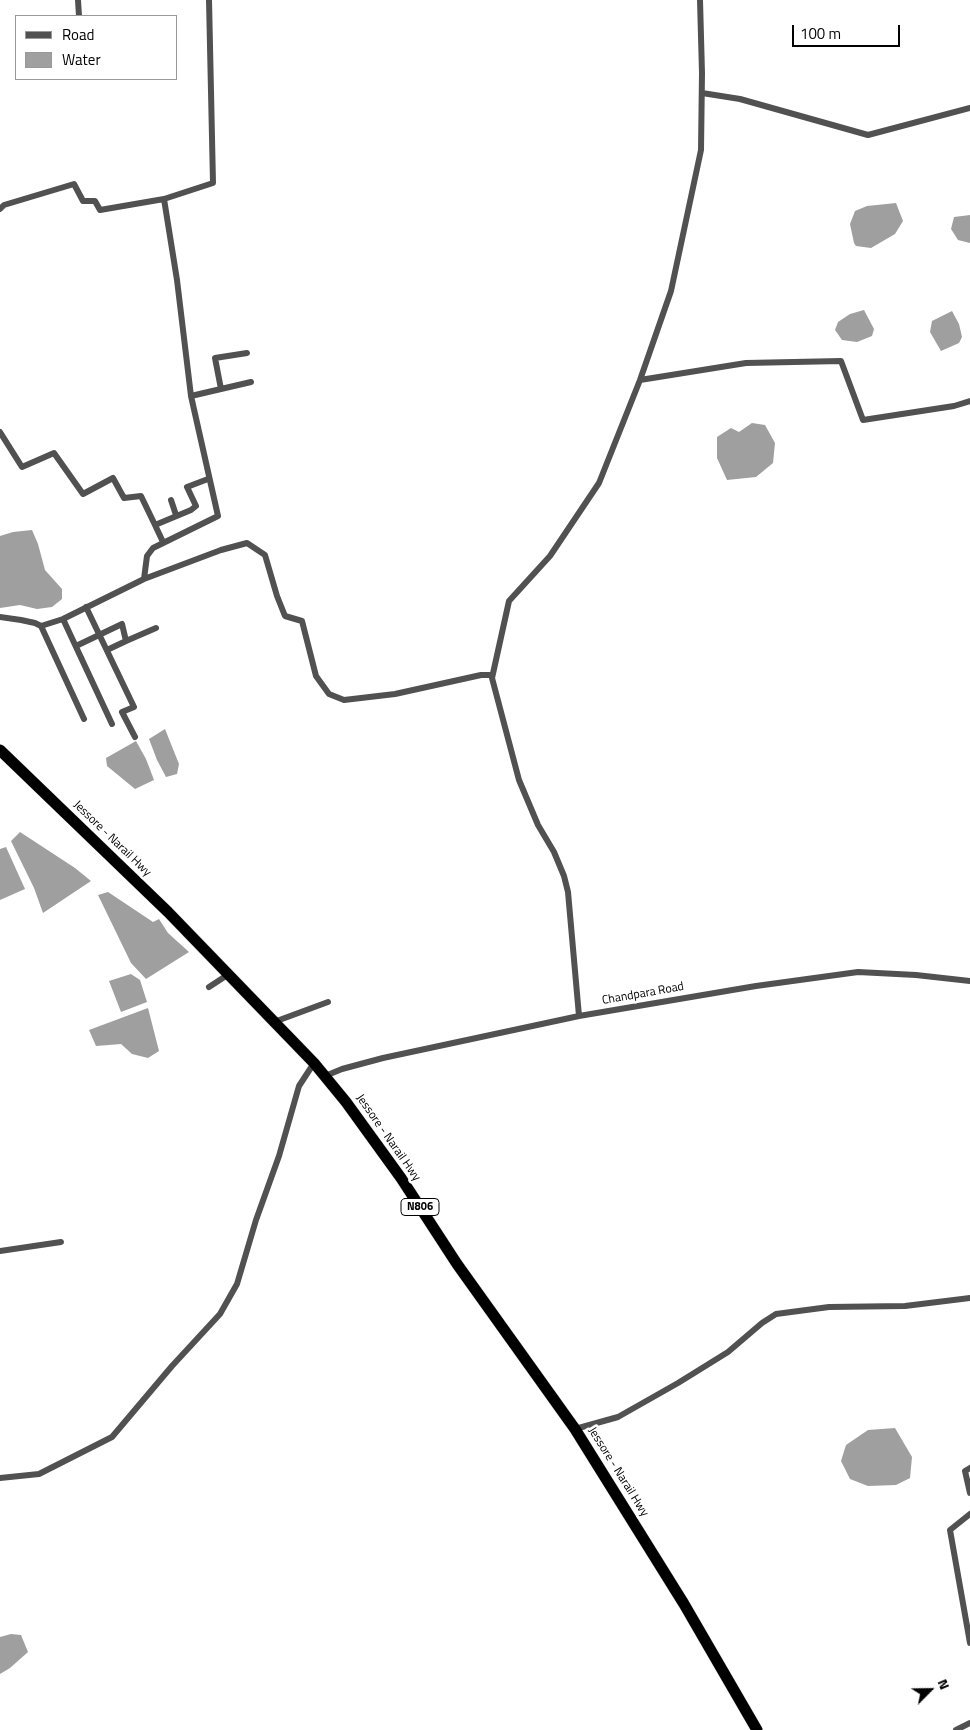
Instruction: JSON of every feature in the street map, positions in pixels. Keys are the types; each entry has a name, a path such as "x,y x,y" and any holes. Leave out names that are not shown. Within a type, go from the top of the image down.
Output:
{"highway":[{"name":"Jessore - Narail Hwy","path":"0,750 168,912 325,1076 371,1136 457,1264 575,1429 684,1604 757,1730"}],"street":[{"path":"78,0 79,15"},
{"path":"0,209 4,205 74,184 83,201 94,201 100,210 164,199 213,183 209,0"},
{"path":"579,1016 568,892 564,876 554,852 538,825 519,780 492,674 509,601 550,556 599,483 640,380 671,291 701,150 700,0"},
{"path":"702,93 740,99 868,135 970,108"},
{"path":"144,579 147,556 154,548 218,516 191,396 177,280 164,199"},
{"path":"221,389 215,358 247,353"},
{"path":"640,380 746,363 840,361 863,420 954,406 970,401"},
{"path":"191,396 251,382"},
{"path":"0,432 22,467 54,453 82,494 113,478 124,498 141,496 163,542"},
{"path":"155,525 191,510 196,506 187,487 208,479"},
{"path":"171,500 176,515"},
{"path":"41,626 63,618 144,579 221,550 248,543 265,555 285,616 302,621 316,676 329,694 344,700 395,694 492,674"},
{"path":"86,607 134,707 122,712 134,737"},
{"path":"0,617 36,623 41,626 84,719"},
{"path":"63,618 112,724"},
{"path":"76,646 122,624 126,641"},
{"path":"107,650 156,628"},
{"name":"Chandpara Road","path":"325,1076 342,1069 383,1058 579,1016 756,986 858,972 916,975 970,981"},
{"path":"209,987 229,974"},
{"path":"274,1022 328,1002"},
{"path":"0,1478 39,1474 112,1437 172,1366 220,1314 237,1284 256,1220 280,1156 300,1086 314,1063"},
{"path":"0,1251 61,1242"},
{"path":"575,1429 618,1417 678,1383 728,1352 762,1323 776,1314 829,1307 905,1306 970,1298"},
{"path":"970,1468 965,1471 970,1493"},
{"path":"970,1514 950,1530 970,1642"},
{"path":"956,1730 970,1724"}],"water":[{"path":"896,203 903,221 895,234 871,248 856,246 850,224 855,211 867,206"},
{"path":"970,215 970,243 958,240 951,229 954,217"},
{"path":"864,310 874,329 872,336 857,342 842,340 835,330 838,322 850,314"},
{"path":"952,311 959,324 962,337 959,343 941,351 930,332 932,321"},
{"path":"752,423 765,425 775,443 773,463 756,477 727,480 717,458 717,437 731,428 739,432"},
{"path":"32,530 45,570 62,589 62,599 52,607 37,609 20,605 0,608 0,536 13,532"},
{"path":"165,729 179,764 177,774 166,777 149,739"},
{"path":"136,741 146,759 154,780 135,789 107,766 106,758"},
{"path":"20,832 75,868 91,881 43,913 34,888 11,841"},
{"path":"6,847 25,889 0,900 0,849"},
{"path":"108,892 153,922 159,919 168,933 189,952 146,979 131,963 98,895"},
{"path":"131,974 140,980 147,1002 121,1012 109,981"},
{"path":"148,1008 159,1051 148,1058 132,1054 121,1044 96,1046 89,1030"},
{"path":"895,1428 912,1457 910,1478 896,1485 868,1486 850,1479 841,1461 846,1445 868,1430"},
{"path":"11,1634 21,1635 28,1652 0,1674 0,1637"}]}
